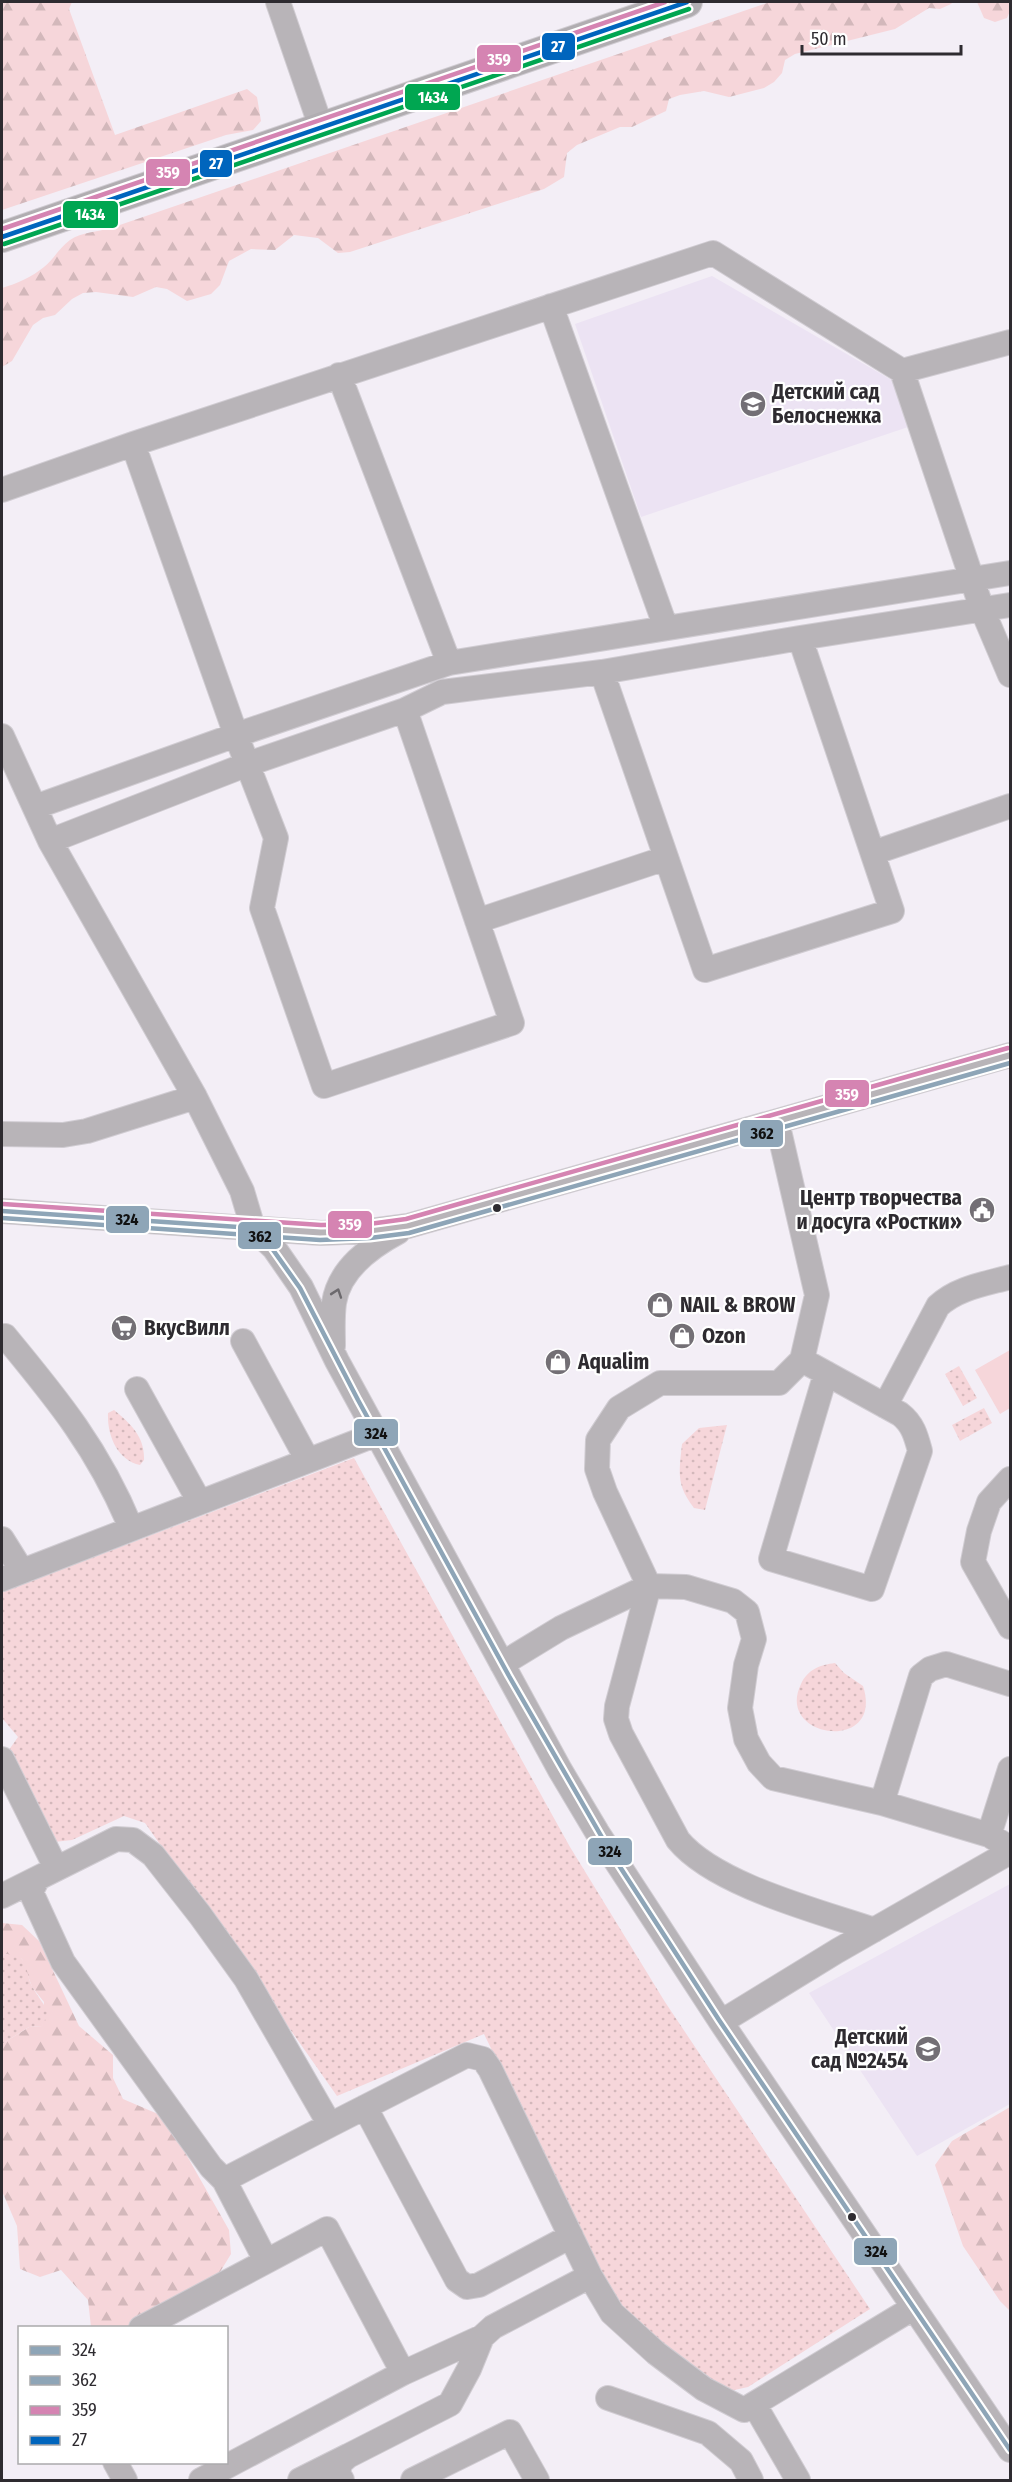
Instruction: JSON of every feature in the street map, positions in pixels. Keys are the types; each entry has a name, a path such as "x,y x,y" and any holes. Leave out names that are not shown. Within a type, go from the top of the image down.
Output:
{"main road":[{"path":"2,237 675,4"}],"street":[{"path":"278,2 321,127"},
{"path":"2,490 339,375 713,253 902,371 982,609 1011,675"},
{"path":"551,306 666,628"},
{"path":"902,371 1011,342"},
{"path":"339,375 449,663"},
{"path":"133,444 236,735 276,838 262,908 324,1086 512,1023 405,710"},
{"path":"35,807 236,735 449,663 1011,573"},
{"path":"50,841 248,764 405,710 442,692 602,672 1011,605"},
{"path":"602,672 705,970 892,911 800,638"},
{"path":"2,736 50,841 195,1096 242,1191 254,1228 274,1248 301,1287 377,1434 502,1664 597,1832 721,2022 1011,2450"},
{"path":"873,853 1011,806"},
{"path":"477,921 666,858"},
{"path":"2,1211 321,1233 370,1231 408,1226 1011,1055"},
{"path":"2,1134 63,1134 87,1131 195,1096"},
{"path":"777,1122 817,1295 802,1360 779,1383 660,1383 619,1408 598,1440 597,1469 605,1492 649,1586 617,1706 616,1719 621,1734 678,1840 687,1852 744,1884 874,1930"},
{"path":"333,1351 334,1302 342,1281 355,1263 374,1245 408,1226"},
{"path":"885,1406 938,1306 958,1292 1011,1277"},
{"path":"5,1336 60,1403 88,1442 116,1490 131,1528"},
{"path":"243,1341 307,1460"},
{"path":"802,1360 826,1373 885,1406 910,1422 920,1451 872,1589 771,1559 826,1373"},
{"path":"137,1389 199,1501"},
{"path":"2,1539 12,1575 377,1434"},
{"path":"1011,1479 989,1502 979,1532 974,1562 1011,1628"},
{"path":"502,1664 561,1628 649,1586 686,1587 733,1601 747,1612 754,1639 746,1665 740,1708 746,1739 759,1763 773,1778 882,1803 989,1834 1011,1850 721,2022"},
{"path":"882,1803 921,1676 930,1669 946,1664 1011,1684"},
{"path":"2,1759 47,1873"},
{"path":"989,1834 1011,1769"},
{"path":"2,1896 116,1839 133,1840 153,1855 246,1979 330,2125"},
{"path":"47,1873 31,1892 63,1962 211,2167 224,2180 266,2261"},
{"path":"224,2180 467,2055 483,2059 490,2069 590,2276 612,2313 628,2330 704,2389 749,2407 798,2481"},
{"path":"365,2107 457,2280 467,2287 479,2285 571,2236"},
{"path":"145,2326 327,2229 403,2373"},
{"path":"201,2481 403,2373 482,2337 493,2327 590,2276"},
{"path":"708,2433 913,2308"},
{"path":"300,2481 450,2404 469,2369 482,2337"},
{"path":"608,2398 708,2433 741,2462 751,2481"},
{"path":"413,2481 510,2432 537,2481"},
{"path":"342,2481 338,2474 340,2463 348,2456"},
{"path":"116,2464 125,2481"}],"shaded area":[{"name":"Детский сад Белоснежка","path":"712,276 895,382 911,426 641,517 575,324"},
{"name":"Детский сад №2454","path":"1010,1884 1010,2104 917,2156 809,1993"}],"green space":[{"path":"2,2 72,2 69,9 115,135 247,89 257,97 261,121 253,130 226,135 2,210"},
{"path":"770,2 953,2 940,9 929,8 895,29 795,54 785,60 782,73 774,82 764,88 729,97 704,91 669,99 666,111 632,127 620,127 577,145 567,153 564,177 544,189 350,252 338,253 318,238 294,235 275,250 251,249 229,261 220,285 211,294 187,301 167,289 156,287 133,297 96,292 83,293 72,299 55,315 43,318 33,325 12,361 2,367 2,288 24,280 39,271 66,243 75,237 111,228"},
{"path":"977,2 1010,2 1010,11 1007,18 995,22 984,18"},
{"path":"1010,1350 1010,1408 1000,1414 975,1370"},
{"path":"959,1366 977,1398 963,1406 945,1374"},
{"path":"984,1408 992,1423 960,1441 952,1425"},
{"path":"114,1410 136,1432 142,1444 144,1460 140,1465 125,1458 115,1445 108,1421 108,1413"},
{"path":"727,1425 705,1510 694,1508 684,1492 680,1478 682,1444 699,1428"},
{"path":"354,1458 570,1847 665,2002 870,2309 748,2387 730,2391 714,2385 633,2326 607,2285 484,2034 337,2096 145,1823 124,1816 72,1840 54,1842 6,1754 18,1737 2,1718 2,1592"},
{"path":"835,1663 844,1673 863,1686 866,1708 859,1722 846,1730 830,1731 815,1727 802,1717 797,1703 801,1684 807,1675 819,1667"},
{"path":"2,1923 22,1925 39,1941 79,2026 113,2055 113,2078 123,2099 165,2117 229,2230 231,2254 212,2285 128,2326 91,2326 88,2300 61,2270 40,2277 20,2269 17,2226 2,2191 2,2044 29,2027 42,2026 44,2002 32,1987 22,1959 6,1954 2,1956"},
{"path":"6,1954 20,1957 26,1965 30,1982 48,2013 42,2026 29,2027 2,2044 2,1956"},
{"path":"1010,2107 1010,2311 1000,2301 963,2246 935,2165 952,2141"}],"transit line":[{"name":"359","path":"2,229 665,2"},
{"name":"27","path":"2,237 687,2"},
{"name":"1434","path":"4,244 689,9"},
{"name":"359","path":"3,1204 321,1225 369,1224 406,1219 1008,1048"},
{"name":"362","path":"2,1218 320,1240 370,1238 409,1233 1010,1063"},
{"name":"324","path":"2,1211 253,1228"},
{"name":"324","path":"253,1228 271,1247 300,1288 358,1400 509,1676 611,1853 719,2020 1010,2450"}],"place":[{"name":"Детский сад Белоснежка","path":"753,404"},
{"name":"Центр творчества и досуга «Ростки»","path":"982,1210"},
{"name":"NAIL & BROW","path":"660,1305"},
{"name":"ВкусВилл","path":"124,1328"},
{"name":"Ozon","path":"682,1336"},
{"name":"Aqualim","path":"558,1362"},
{"name":"Детский сад №2454","path":"928,2049"}]}
